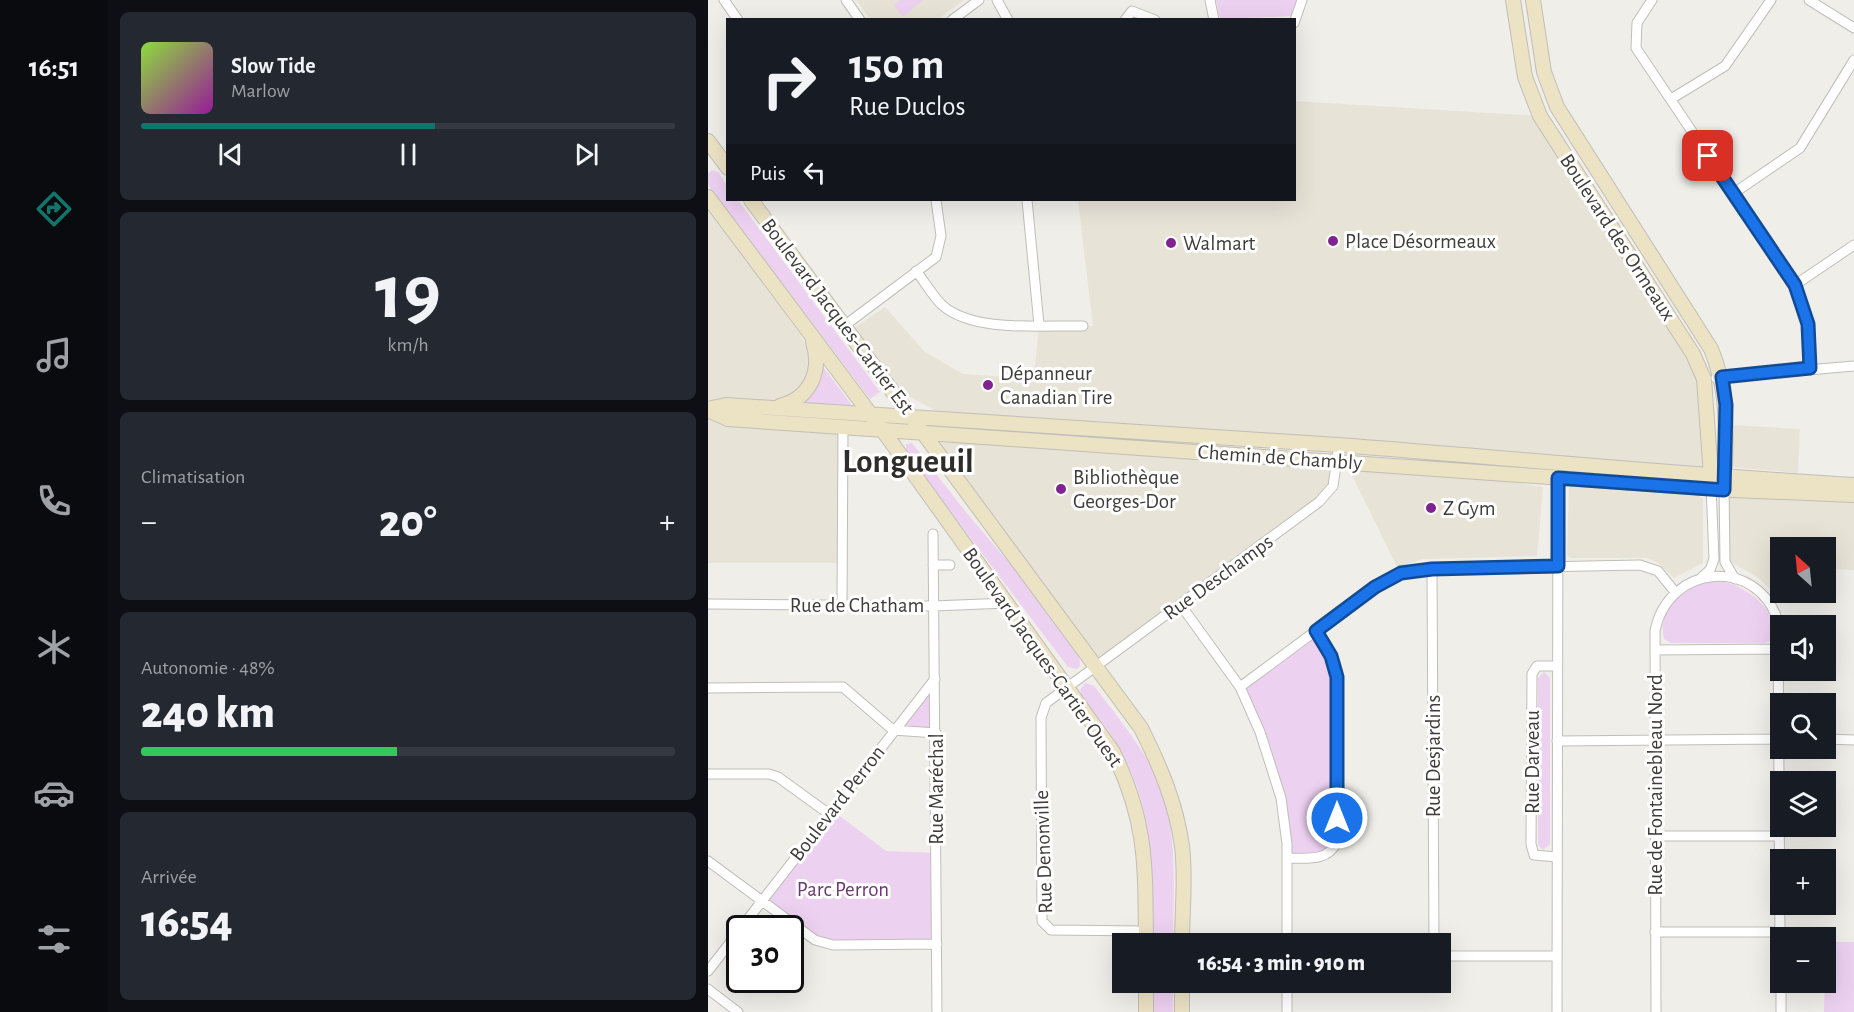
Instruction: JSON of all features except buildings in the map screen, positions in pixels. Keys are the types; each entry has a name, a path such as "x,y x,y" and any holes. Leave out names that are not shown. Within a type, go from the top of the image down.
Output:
{"main road":[{"name":"Boulevard des Ormeaux","path":"1513,0 1525,77 1540,116 1694,354 1704,379 1718,483"},
{"name":"Boulevard des Ormeaux","path":"1533,0 1544,72 1557,106 1711,349 1722,377 1726,405 1718,483"},
{"path":"708,141 726,165"},
{"name":"Boulevard Jacques-Cartier Est","path":"708,197 882,430"},
{"name":"Boulevard Jacques-Cartier Est","path":"752,201 925,433"},
{"path":"771,408 789,404 802,396 811,385 816,370 811,337"},
{"name":"Chemin de Chambly","path":"708,410 726,405 1339,445 1854,495"},
{"name":"Chemin de Chambly","path":"708,410 728,419 1336,460 1558,478 1854,485"},
{"name":"Boulevard Jacques-Cartier Ouest","path":"882,430 1113,752 1128,782 1139,816 1145,856 1146,933"},
{"name":"Boulevard Jacques-Cartier Ouest","path":"925,433 1141,728 1162,770 1175,809 1182,848 1182,933"},
{"path":"940,453 941,441 948,434"},
{"path":"1146,993 1146,1012"},
{"path":"1182,993 1182,1012"}],"street":[{"path":"724,0 737,18"},
{"path":"846,0 859,18"},
{"path":"955,18 979,0"},
{"path":"997,0 1007,18"},
{"path":"1210,0 1214,18"},
{"path":"1295,18 1302,0"},
{"path":"1652,0 1637,23 1636,48 1795,285 1808,324 1810,368"},
{"path":"1671,99 1725,66 1771,0"},
{"path":"1809,0 1854,28"},
{"path":"1127,18 1132,11 1150,18"},
{"path":"1734,193 1800,148 1854,60"},
{"path":"844,326 936,257 941,236 936,201"},
{"path":"1027,201 1039,325"},
{"path":"1795,285 1854,245"},
{"path":"916,271 942,304 958,315 977,323 1083,326"},
{"path":"1704,379 1810,368 1854,366"},
{"path":"842,605 843,427"},
{"name":"Rue Deschamps","path":"1067,689 1320,502 1333,486 1339,445"},
{"name":"Rue Darveau","path":"1557,1012 1558,478"},
{"path":"1701,578 1710,570 1714,559 1718,483"},
{"path":"1718,483 1725,562 1735,579"},
{"name":"Rue Maréchal","path":"933,534 937,1012"},
{"path":"933,565 950,566"},
{"path":"1240,687 1375,587 1401,573 1432,569 1644,565 1658,571 1675,592"},
{"name":"Rue Desjardins","path":"1432,569 1434,933"},
{"path":"1701,578 1735,579 1753,586 1771,605 1775,615"},
{"name":"Rue de Fontainebleau Nord","path":"1656,1012 1655,650 1659,616 1675,592 1701,578"},
{"name":"Rue de Chatham","path":"708,604 934,606 1006,603"},
{"path":"1180,604 1240,687 1260,732 1281,798 1287,858 1287,933"},
{"path":"1287,858 1322,858 1332,853 1337,842 1337,677 1331,656 1316,631"},
{"path":"1655,650 1770,649"},
{"name":"Rue Darveau","path":"1557,666 1537,666 1533,671 1531,844 1534,855 1557,857"},
{"name":"Boulevard Perron","path":"751,915 935,678"},
{"path":"708,688 843,687 893,730 936,733"},
{"name":"Rue Denonville","path":"1067,689 1046,703 1041,718 1042,921 1051,930 1112,934"},
{"path":"1557,741 1770,739"},
{"path":"1836,740 1854,740"},
{"path":"708,774 769,774 778,777 829,814"},
{"path":"1655,836 1770,836"},
{"path":"1780,837 1780,927"},
{"path":"708,861 815,940 833,945 937,944"},
{"path":"1655,932 1770,936"},
{"name":"Boulevard Perron","path":"708,971 726,947"},
{"path":"1451,956 1557,956"},
{"path":"708,989 738,1012"},
{"path":"1287,993 1287,1012"},
{"path":"1781,993 1781,1012"}],"shaded area":[{"path":"856,0 964,0 940,18 869,18"},
{"path":"1296,101 1540,116 1704,379 1711,476 940,413 899,391 854,328 885,307 925,352 963,374 1034,379 1039,325 1093,326 1078,201 1296,201"},
{"path":"708,209 800,334 810,354 812,368 800,392 776,405 708,400"},
{"path":"708,417 840,433 838,563 708,563"},
{"path":"1734,425 1800,429 1798,473 1731,467"},
{"path":"948,434 1332,460 1333,486 1095,668 940,453 941,441"},
{"path":"1354,457 1543,487 1537,556 1423,559 1397,567 1351,473"},
{"path":"1569,486 1698,494 1703,499 1703,563 1674,578 1657,562 1646,558 1570,558 1567,555"},
{"path":"1729,492 1854,502 1854,570 1836,569 1836,537 1770,537 1770,589 1757,577 1729,561"}],"green space":[{"path":"900,0 923,0 903,17 894,5"},
{"path":"1216,0 1297,0 1292,16 1220,18"},
{"path":"712,170 718,172 726,184 726,201 739,201 880,392 870,399 712,191 708,184 708,174"},
{"path":"820,367 823,367 851,404 849,408 795,406"},
{"path":"912,443 1015,570 1079,657 1080,666 1077,669 1068,667 906,453 906,444"},
{"path":"1717,581 1727,583 1749,593 1758,600 1770,617 1770,641 1764,643 1671,643 1664,639 1663,627 1670,607 1686,592"},
{"path":"1316,631 1337,677 1337,842 1332,853 1287,858 1281,798 1240,687"},
{"path":"1544,672 1550,678 1550,844 1543,850 1538,845 1538,678"},
{"path":"935,679 936,733 893,730"},
{"path":"1085,683 1094,686 1134,739 1154,772 1162,792 1168,813 1173,856 1173,933 1153,933 1150,844 1140,797 1132,774 1116,743 1082,697 1080,690"},
{"name":"Parc Perron","path":"832,810 886,851 936,853 937,944 815,940 804,932 804,915 782,915 763,900"},
{"path":"1836,942 1854,942 1854,1012 1824,1012 1825,993 1836,993"},
{"path":"1153,993 1173,993 1173,1012 1153,1012"}],"place":[{"name":"Place Désormeaux","path":"1333,241"},
{"name":"Walmart","path":"1171,243"},
{"name":"Dépanneur Canadian Tire","path":"988,385"},
{"name":"Bibliothèque Georges-Dor","path":"1061,489"},
{"name":"Z Gym","path":"1431,508"}],"district":[{"name":"Longueuil","path":"908,460"}],"route":[{"path":"1337,818 1337,677 1331,656 1316,631 1375,587 1401,573 1432,569 1558,566 1558,478 1724,490 1726,405 1722,377 1810,368 1808,324 1795,285 1708,156"}]}
